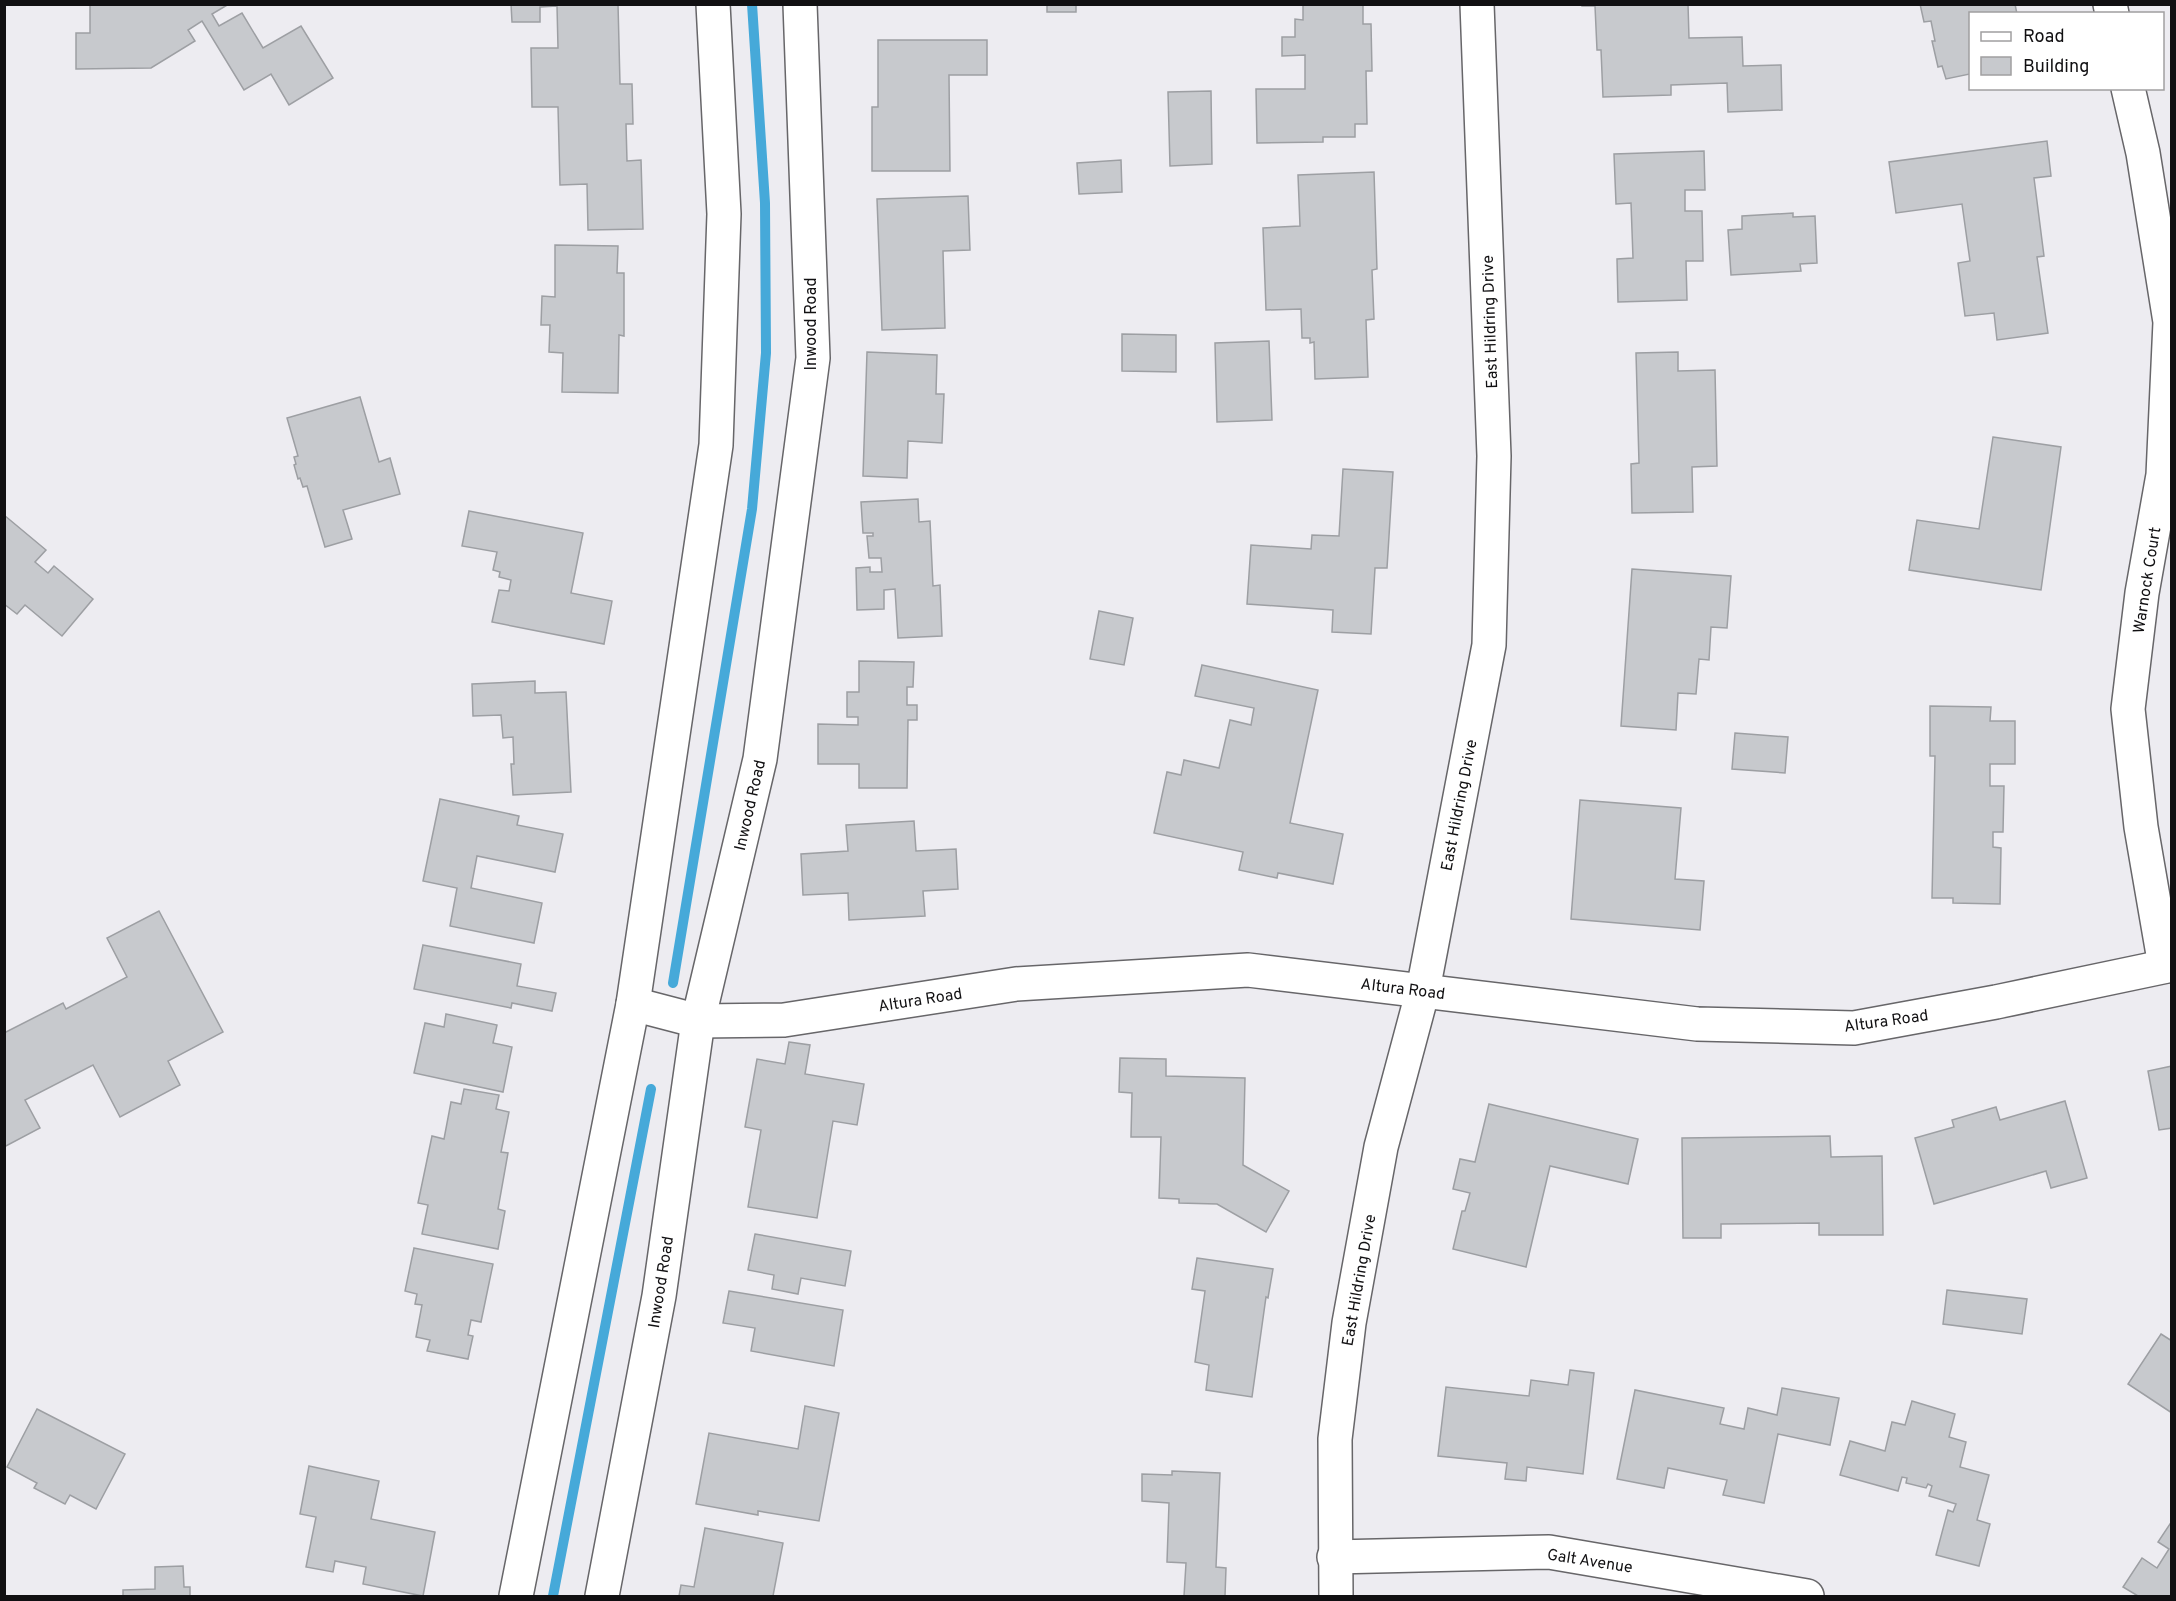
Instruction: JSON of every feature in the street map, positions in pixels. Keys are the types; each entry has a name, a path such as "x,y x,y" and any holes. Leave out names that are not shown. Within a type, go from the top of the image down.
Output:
{"street":[{"path":"516,1596 633,1004 716,445 724,214 713,4"},
{"name":"Inwood Road","path":"602,1596 659,1296 698,1021 760,759 813,358 800,4"},
{"name":"East Hildring Drive","path":"1335,1596 1335,1439 1349,1323 1381,1147 1423,990 1489,645 1494,456 1477,4"},
{"name":"Warnock Court","path":"2128,90 2143,153 2170,322 2163,475 2142,593 2128,709 2141,827 2168,965"},
{"name":"Altura Road","path":"633,1004 698,1021 784,1020 1016,984 1248,970 1697,1024 1854,1028 1996,1002 2168,965"},
{"name":"Galt Avenue","path":"1334,1557 1549,1552 1807,1596"}],"building":[{"path":"90,4 229,4 212,14 219,26 242,13 263,48 301,26 333,78 289,105 271,74 244,90 202,21 188,30 195,41 151,68 76,69 76,33 90,33"},
{"path":"511,4 618,4 620,84 632,84 633,124 626,124 627,161 641,160 643,229 588,230 587,184 560,185 558,107 532,107 531,48 558,48 557,6 540,7 540,22 512,22"},
{"path":"1047,4 1076,4 1076,12 1047,12"},
{"path":"1303,4 1363,4 1363,24 1371,24 1372,71 1366,71 1367,124 1355,124 1355,137 1323,137 1323,142 1257,143 1256,89 1305,89 1305,55 1282,56 1282,37 1295,37 1295,19 1303,20"},
{"path":"1582,4 1688,4 1689,38 1742,37 1743,66 1781,65 1782,110 1728,112 1727,83 1671,85 1671,95 1603,97 1601,50 1597,50 1595,6 1582,6"},
{"path":"1920,4 2015,4 2017,12 1969,12 1969,74 1946,79 1942,66 1938,67 1932,41 1935,41 1931,21 1924,22"},
{"path":"878,40 987,40 987,75 949,75 950,171 872,171 872,107 878,107"},
{"path":"1211,91 1212,164 1170,166 1168,92"},
{"path":"2047,141 2051,176 2034,178 2044,256 2037,257 2048,333 1997,340 1994,313 1965,316 1958,263 1970,261 1962,204 1896,213 1889,162"},
{"path":"1704,151 1705,190 1685,190 1685,211 1702,211 1703,261 1686,261 1687,300 1618,302 1617,259 1633,258 1631,203 1616,204 1614,154"},
{"path":"1121,160 1122,192 1079,194 1077,163"},
{"path":"1374,172 1377,269 1372,270 1374,319 1366,320 1368,377 1315,379 1314,342 1310,343 1310,338 1302,338 1301,309 1266,310 1263,228 1300,226 1298,175"},
{"path":"968,196 970,250 943,251 945,328 882,330 877,199"},
{"path":"1793,213 1793,217 1815,216 1817,263 1800,264 1801,271 1731,275 1728,230 1742,229 1742,216"},
{"path":"555,245 618,246 617,273 624,273 624,336 619,335 618,393 562,392 563,353 549,352 550,325 541,325 542,296 555,297"},
{"path":"1122,334 1176,335 1176,372 1122,371"},
{"path":"1269,341 1272,420 1217,422 1215,343"},
{"path":"867,352 937,355 936,394 944,394 942,443 908,441 907,478 863,476"},
{"path":"1678,352 1678,371 1715,370 1717,466 1692,467 1693,512 1632,513 1631,464 1639,463 1636,353"},
{"path":"360,397 379,462 390,458 400,494 343,510 352,539 325,547 307,486 303,487 300,478 298,479 294,457 298,456 287,418"},
{"path":"1993,437 2061,447 2041,590 1909,570 1917,520 1979,529"},
{"path":"1343,469 1393,472 1387,568 1375,568 1371,634 1332,632 1333,610 1247,604 1251,545 1311,549 1312,535 1339,536"},
{"path":"918,499 919,522 930,521 933,586 940,585 942,636 898,638 895,589 884,590 884,609 857,610 856,568 870,567 870,572 882,572 881,558 869,558 867,536 873,536 873,533 863,533 861,502"},
{"path":"469,511 583,533 571,593 612,601 604,644 492,622 499,590 509,591 511,580 499,577 500,572 493,570 497,552 462,546"},
{"path":"4,515 46,550 35,562 48,573 54,566 93,599 62,636 25,605 17,614 4,604"},
{"path":"1632,569 1731,576 1727,628 1711,627 1709,660 1699,659 1696,694 1678,693 1676,730 1621,726"},
{"path":"1099,611 1133,618 1124,665 1090,659"},
{"path":"859,661 914,662 913,687 907,687 907,705 917,705 917,720 908,720 907,788 859,788 859,764 818,764 818,724 858,725 858,717 847,717 847,692 859,692"},
{"path":"1202,665 1318,690 1290,823 1343,834 1333,884 1278,873 1277,878 1239,870 1243,852 1154,833 1167,772 1181,775 1184,760 1219,768 1230,720 1251,725 1254,708 1195,696"},
{"path":"535,681 535,693 566,692 571,792 513,795 511,764 514,764 513,737 503,738 501,715 473,716 472,684"},
{"path":"1930,706 1991,707 1990,721 2015,721 2015,764 1990,764 1990,786 2004,786 2003,832 1993,832 1993,847 2001,848 2000,904 1953,903 1953,898 1932,898 1935,756 1930,756"},
{"path":"1735,733 1788,737 1785,773 1732,769"},
{"path":"440,799 519,816 517,825 563,834 555,872 477,856 471,888 542,903 534,943 450,926 457,888 423,881"},
{"path":"1580,800 1681,808 1675,879 1704,881 1700,930 1571,919"},
{"path":"914,821 916,851 956,849 958,889 923,891 925,916 849,920 848,893 803,895 801,854 848,851 846,825"},
{"path":"159,911 223,1032 168,1061 180,1085 120,1117 93,1065 25,1100 40,1128 4,1147 4,1033 63,1003 66,1009 127,977 107,938"},
{"path":"423,945 521,964 517,986 556,993 552,1011 512,1003 511,1008 414,989"},
{"path":"446,1014 497,1025 493,1043 512,1047 503,1092 414,1073 425,1023 444,1027"},
{"path":"789,1042 810,1045 805,1074 864,1084 857,1125 833,1121 817,1218 748,1207 761,1130 745,1127 757,1059 785,1064"},
{"path":"1120,1058 1166,1059 1166,1076 1245,1078 1243,1165 1289,1191 1266,1232 1217,1204 1179,1203 1179,1199 1159,1198 1161,1137 1131,1137 1132,1093 1119,1092"},
{"path":"2172,1066 2172,1128 2159,1130 2148,1071"},
{"path":"464,1089 499,1095 496,1109 509,1112 501,1152 508,1153 498,1209 505,1211 498,1249 422,1234 428,1205 418,1203 432,1136 444,1139 451,1102 461,1104"},
{"path":"2065,1101 2087,1178 2051,1188 2046,1171 1934,1204 1915,1138 1954,1127 1952,1120 1996,1107 2000,1120"},
{"path":"1489,1104 1638,1139 1628,1184 1550,1166 1526,1267 1453,1249 1462,1211 1465,1211 1470,1193 1453,1189 1460,1159 1475,1162"},
{"path":"1830,1136 1831,1157 1882,1156 1883,1235 1819,1235 1819,1223 1721,1224 1721,1238 1683,1238 1682,1138"},
{"path":"755,1234 851,1251 845,1286 801,1278 798,1294 772,1289 774,1275 748,1270"},
{"path":"414,1248 493,1264 481,1322 471,1320 468,1335 473,1336 468,1359 427,1351 430,1340 416,1337 422,1305 415,1304 417,1294 405,1291"},
{"path":"1197,1258 1273,1269 1268,1298 1266,1297 1252,1397 1206,1390 1209,1365 1195,1362 1205,1291 1192,1289"},
{"path":"1947,1290 2027,1299 2022,1334 1943,1324"},
{"path":"729,1291 843,1310 834,1366 751,1351 755,1328 723,1323"},
{"path":"2161,1334 2172,1341 2172,1413 2128,1384"},
{"path":"1570,1370 1594,1373 1583,1474 1527,1467 1526,1481 1505,1479 1507,1463 1438,1456 1446,1387 1529,1396 1531,1380 1568,1385"},
{"path":"1782,1388 1839,1398 1830,1445 1778,1434 1764,1503 1723,1495 1727,1480 1668,1468 1664,1488 1617,1479 1635,1390 1724,1408 1720,1424 1744,1429 1748,1408 1777,1415"},
{"path":"1912,1401 1955,1414 1949,1437 1966,1442 1960,1467 1989,1475 1977,1520 1990,1524 1979,1566 1936,1555 1948,1510 1953,1512 1956,1504 1929,1496 1932,1486 1928,1484 1926,1488 1906,1483 1907,1478 1902,1477 1898,1491 1840,1475 1850,1441 1885,1451 1892,1422 1905,1425"},
{"path":"805,1406 839,1413 819,1521 758,1511 758,1515 696,1504 709,1433 798,1449"},
{"path":"37,1409 125,1454 96,1509 70,1495 65,1504 34,1488 37,1483 7,1467"},
{"path":"309,1466 379,1481 371,1519 435,1532 423,1596 363,1584 366,1567 335,1561 333,1572 306,1567 316,1517 300,1514"},
{"path":"1172,1471 1220,1473 1216,1567 1226,1568 1225,1596 1184,1596 1186,1563 1167,1562 1169,1503 1142,1501 1142,1474 1172,1475"},
{"path":"2172,1521 2172,1596 2138,1596 2123,1587 2142,1558 2157,1568 2169,1549 2158,1542"},
{"path":"705,1528 783,1543 773,1596 679,1596 681,1585 694,1587"},
{"path":"183,1566 184,1587 190,1587 190,1596 123,1596 123,1590 155,1589 155,1567"}],"waterway":[{"path":"673,983 752,509 766,353 765,203 752,4"},
{"path":"553,1596 651,1089"}]}
